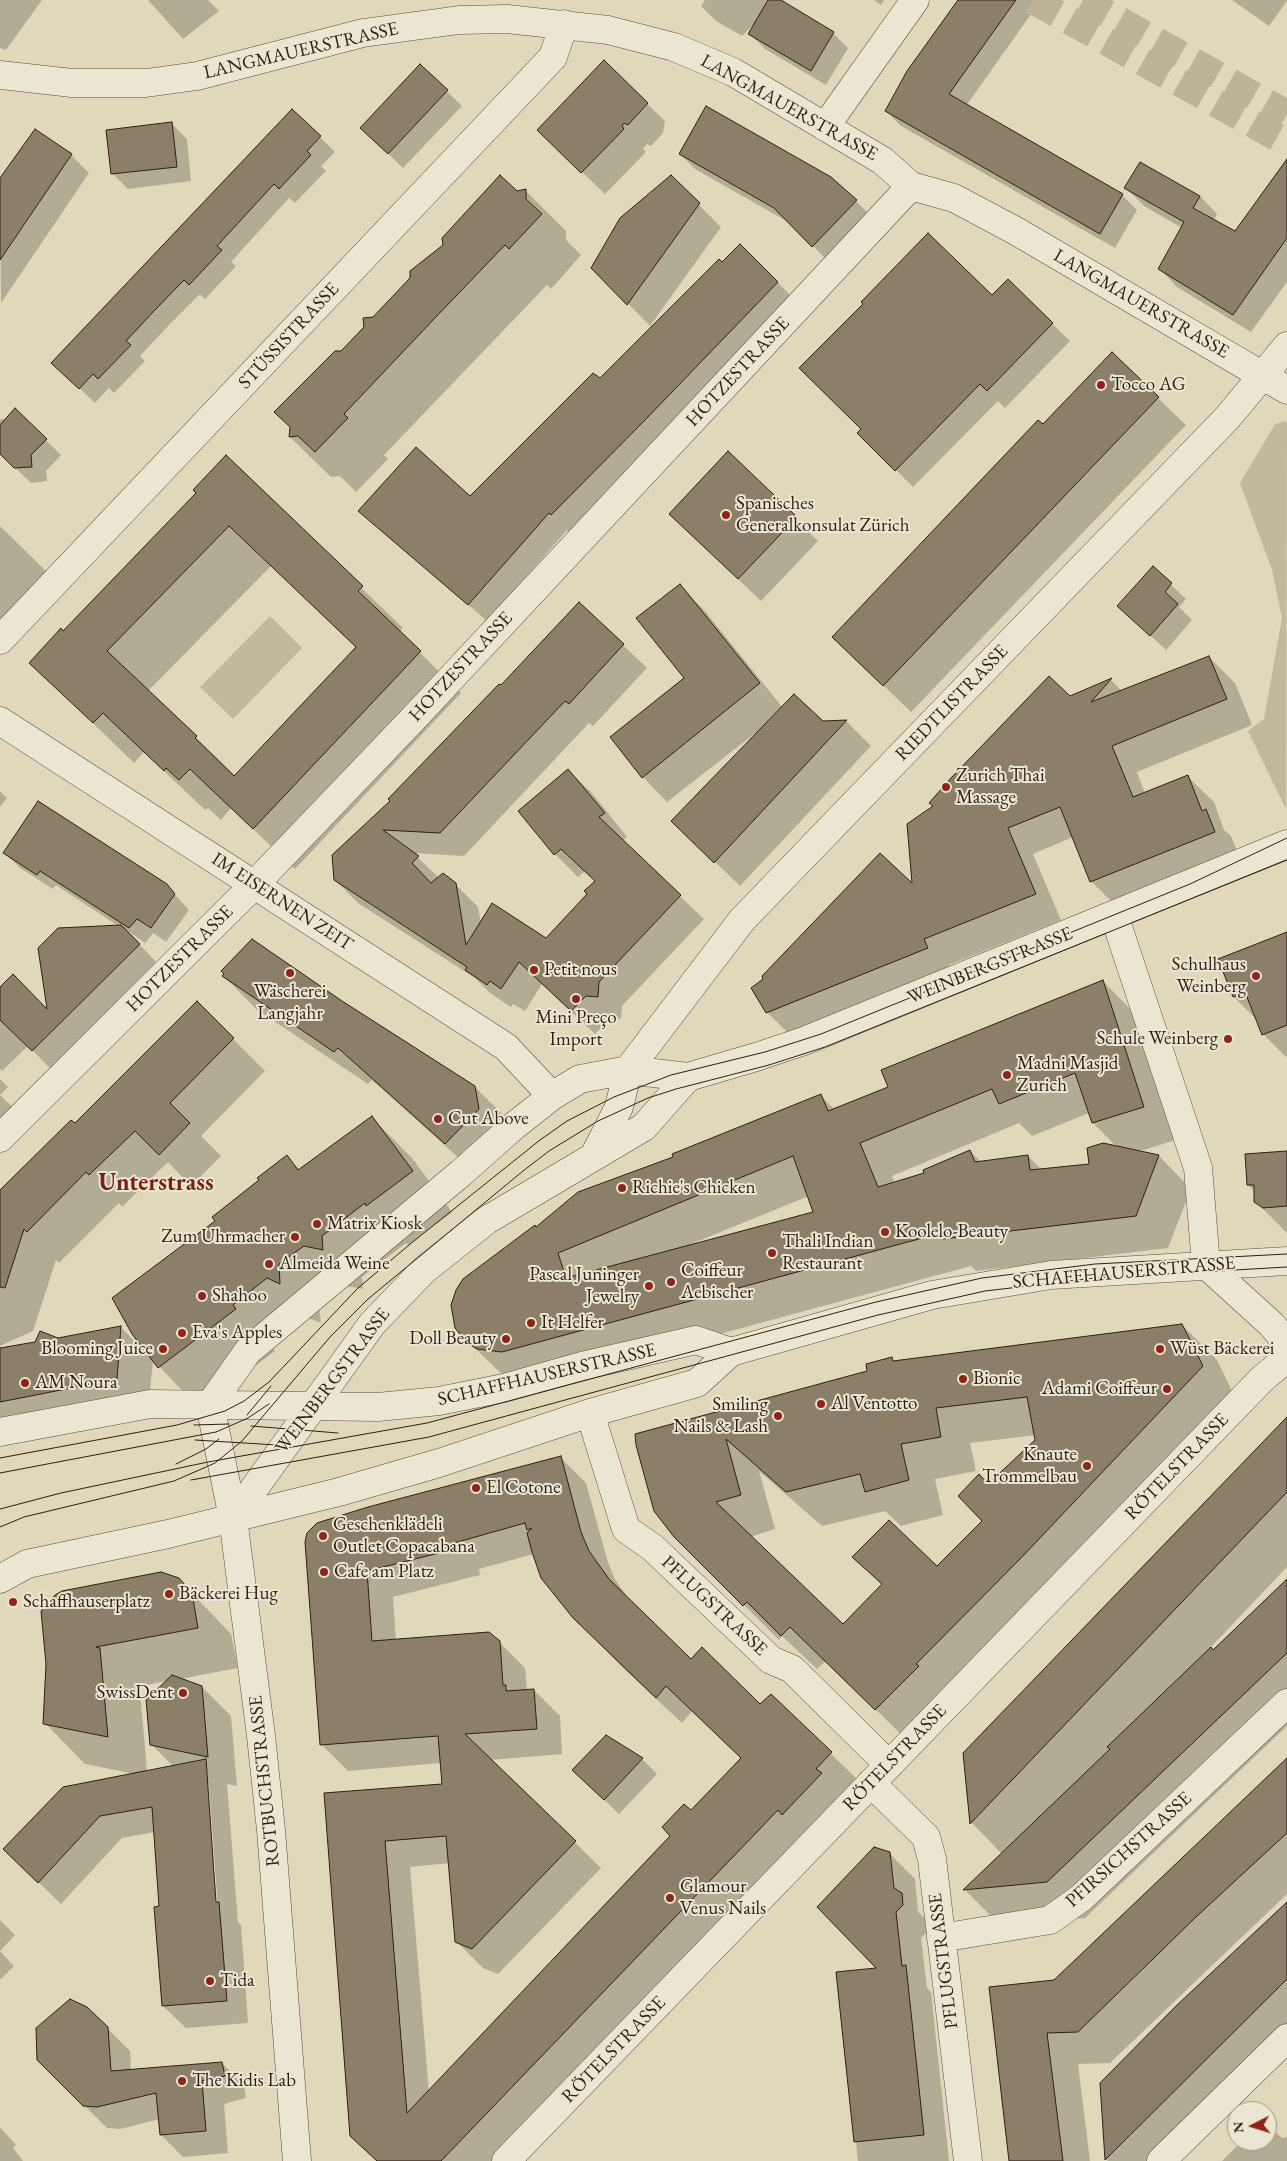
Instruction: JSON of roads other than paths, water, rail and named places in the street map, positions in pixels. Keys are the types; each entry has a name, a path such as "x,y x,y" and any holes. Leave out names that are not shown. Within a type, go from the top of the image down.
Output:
{"street":[{"path":"825,127 915,0"},
{"name":"LANGMAUERSTRASSE","path":"0,75 72,83 146,83 196,76 363,32 459,20 507,19 608,30 674,47 733,72 883,161 911,186 954,198 1016,231 1287,390"},
{"name":"STÜSSISTRASSE","path":"0,640 553,57 564,24"},
{"name":"HOTZESTRASSE","path":"0,1138 254,884 440,690 911,186"},
{"name":"RIEDTLISTRASSE","path":"628,1070 742,920 1228,418 1287,346"},
{"name":"IM EISERNEN ZEIT","path":"0,721 506,1047 552,1096"},
{"name":"WEINBERGSTRASSE","path":"210,1405 248,1351 461,1174 514,1126 552,1096 580,1079 628,1070 688,1077 804,1041 1287,844"},
{"path":"1114,915 1198,1168 1206,1265 1272,1324 1287,1343"},
{"path":"594,1156 619,1107 628,1070"},
{"name":"WEINBERGSTRASSE","path":"233,1518 372,1324 424,1270 487,1220 644,1127 688,1077"},
{"name":"SCHAFFHAUSERSTRASSE","path":"233,1518 439,1464 590,1413 697,1383 731,1352 941,1294 1051,1275 1287,1261"},
{"name":"SCHAFFHAUSERSTRASSE","path":"210,1405 378,1407 439,1401 504,1388 582,1366 696,1340 731,1352"},
{"name":"RÖTELSTRASSE","path":"506,2161 1255,1386 1287,1358"},
{"path":"0,1432 150,1404 210,1405"},
{"name":"ROTBUCHSTRASSE","path":"210,1405 233,1518 270,1821 297,2161"},
{"name":"PFLUGSTRASSE","path":"590,1413 626,1529 652,1548 771,1660 792,1669 880,1774 926,1837 932,1859 968,2161"},
{"path":"0,1579 27,1564 233,1518"},
{"name":"PFIRSICHSTRASSE","path":"941,1938 1050,1920 1081,1898 1287,1703"},
{"path":"1161,2161 1287,2038"}],"tunnel":[{"path":"1033,0 1287,143"},
{"path":"1083,0 1287,114"}],"tram line":[{"path":"0,1458 177,1425 225,1411 244,1401 269,1382 358,1288 409,1245 540,1140 567,1121 614,1097 671,1075 765,1052 821,1034 1190,884 1287,838"},
{"path":"0,1527 24,1517 174,1481 215,1463 242,1441 330,1337 368,1299 523,1171 549,1151 598,1121 648,1098 769,1065 825,1047 1287,860"},
{"path":"0,1509 61,1493 208,1462 427,1423 876,1302 982,1278 1095,1264 1287,1254"},
{"path":"191,1480 429,1437 878,1315 985,1291 1096,1278 1287,1267"},
{"path":"247,1415 271,1386"},
{"path":"0,1473 216,1432 248,1418 269,1404"},
{"path":"194,1425 229,1424"},
{"path":"251,1426 338,1433"},
{"path":"176,1464 206,1449 219,1439"},
{"path":"195,1440 277,1445"}],"place":[{"name":"Tocco AG","path":"1101,385"},
{"name":"Spanisches Generalkonsulat Zürich","path":"726,515"},
{"name":"Zurich Thai Massage","path":"946,787"},
{"name":"Petit nous","path":"534,970"},
{"name":"Wäscherei Langjahr","path":"290,973"},
{"name":"Schulhaus Weinberg","path":"1256,976"},
{"name":"Mini Preço Import","path":"576,999"},
{"name":"Schule Weinberg","path":"1228,1039"},
{"name":"Madni Masjid Zurich","path":"1007,1075"},
{"name":"Cut Above","path":"438,1119"},
{"name":"Richie's Chicken","path":"622,1188"},
{"name":"Matrix Kiosk","path":"317,1224"},
{"name":"Koolelo-Beauty","path":"885,1232"},
{"name":"Zum Uhrmacher","path":"295,1237"},
{"name":"Thali Indian Restaurant","path":"772,1253"},
{"name":"Almeida Weine","path":"269,1264"},
{"name":"Coiffeur Aebischer","path":"671,1282"},
{"name":"Pascal Juninger Jewelry","path":"649,1286"},
{"name":"Shahoo","path":"202,1296"},
{"name":"It Helfer","path":"531,1323"},
{"name":"Eva's Apples","path":"182,1333"},
{"name":"Doll Beauty","path":"506,1339"},
{"name":"Blooming Juice","path":"163,1349"},
{"name":"Wüst Bäckerei","path":"1160,1349"},
{"name":"Bionic","path":"963,1379"},
{"name":"AM Noura","path":"25,1383"},
{"name":"Adami Coiffeur","path":"1167,1389"},
{"name":"Al Ventotto","path":"821,1404"},
{"name":"Smiling Nails & Lash","path":"778,1416"},
{"name":"Knaute Trommelbau","path":"1087,1466"},
{"name":"El Cotone","path":"476,1488"},
{"name":"Geschenklädeli Outlet Copacabana","path":"323,1536"},
{"name":"Cafe am Platz","path":"324,1572"},
{"name":"Bäckerei Hug","path":"169,1594"},
{"name":"Schaffhauserplatz","path":"13,1602"},
{"name":"SwissDent","path":"183,1693"},
{"name":"Glamour Venus Nails","path":"670,1898"},
{"name":"Tida","path":"210,1981"},
{"name":"The Kidis Lab","path":"182,2081"}],"district":[{"name":"Unterstrass","path":"156,1183"}]}
